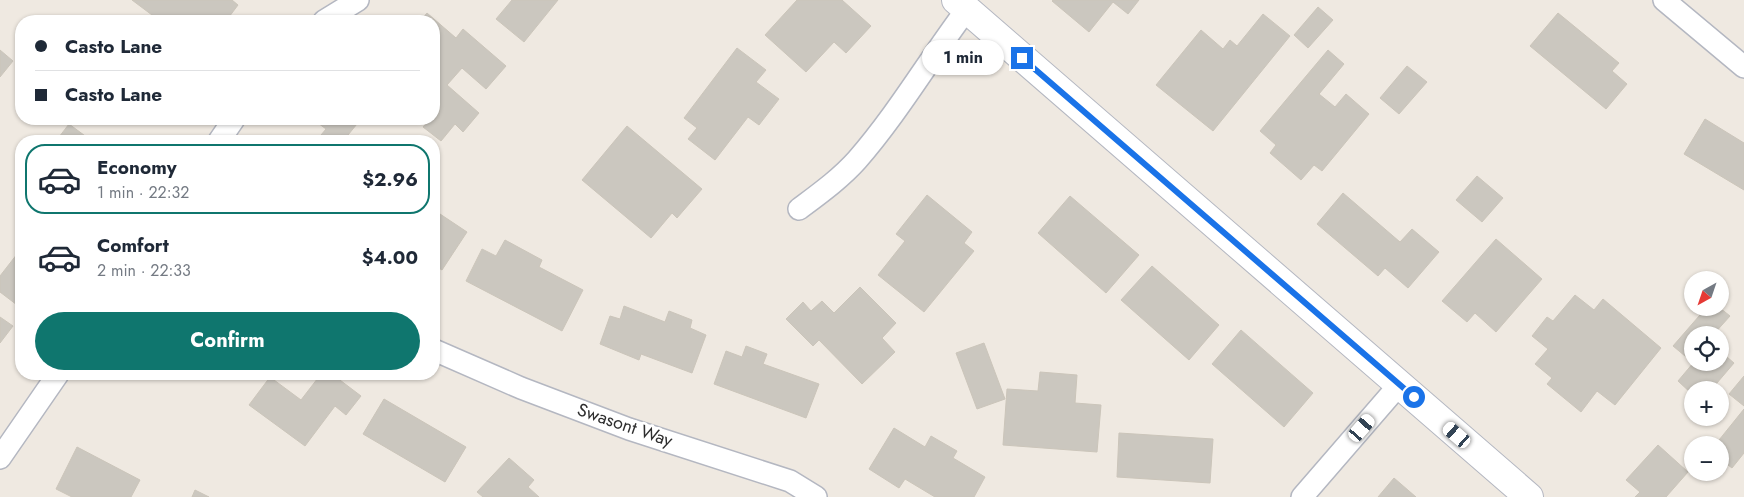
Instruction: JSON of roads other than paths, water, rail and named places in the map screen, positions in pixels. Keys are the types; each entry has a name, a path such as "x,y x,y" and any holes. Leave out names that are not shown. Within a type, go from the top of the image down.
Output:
{"street":[{"path":"334,15 358,0"},
{"path":"1664,0 1744,67"},
{"path":"800,209 831,184 856,160 874,138 962,4 1529,497"},
{"name":"Swasont Way","path":"440,353 521,388 630,429 785,479 816,497"},
{"path":"0,458 54,380"},
{"path":"1302,497 1399,385"}]}
